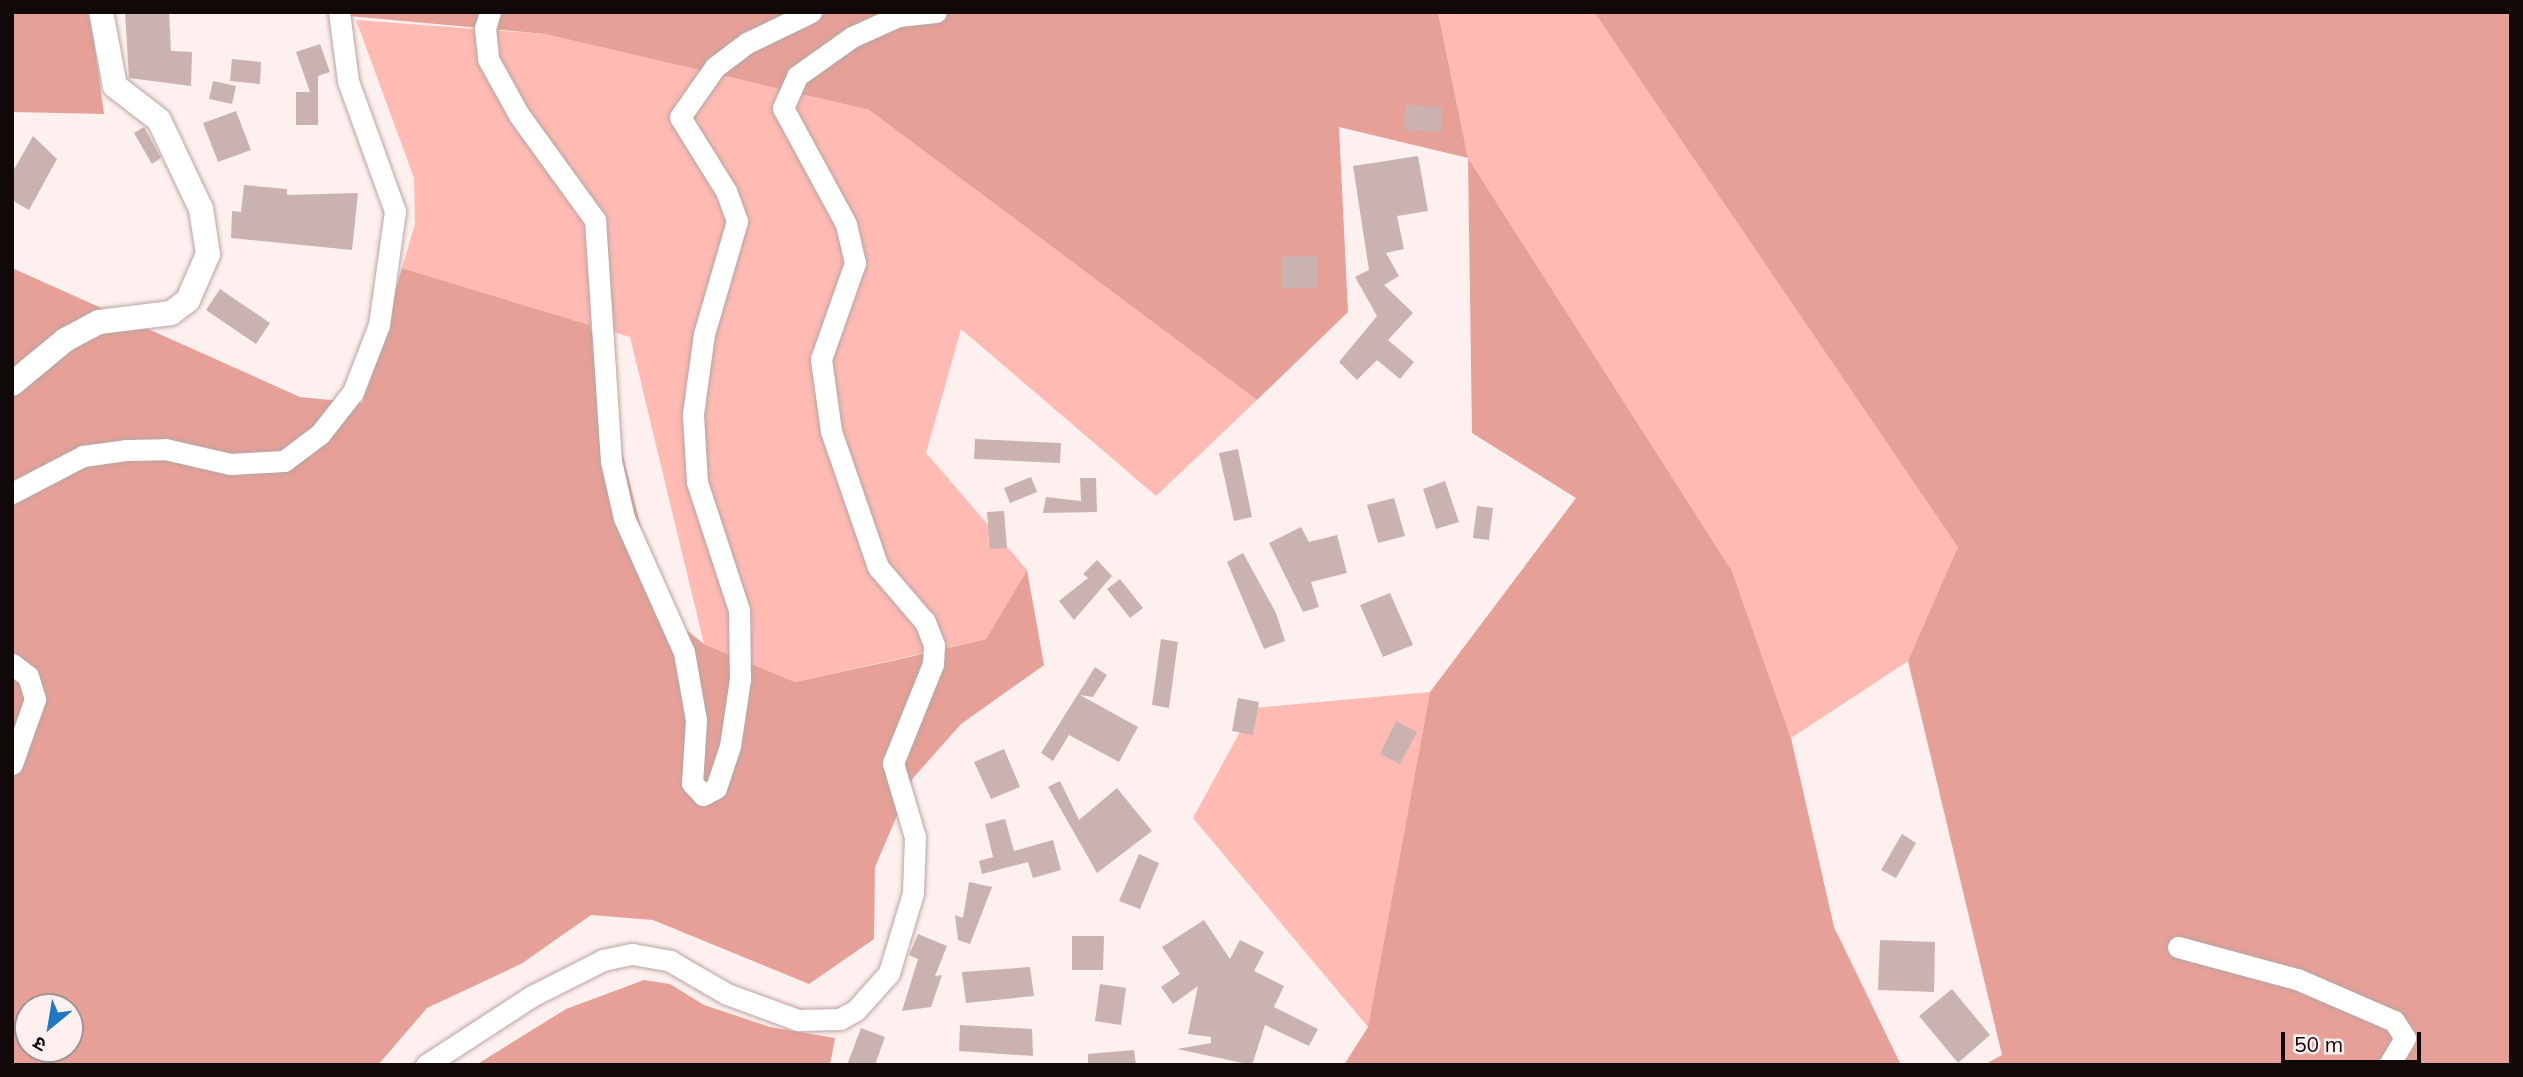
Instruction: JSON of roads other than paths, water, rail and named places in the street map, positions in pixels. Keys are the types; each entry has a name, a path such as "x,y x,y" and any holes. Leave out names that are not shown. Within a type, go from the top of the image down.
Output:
{"street":[{"path":"12,384 65,340 99,322 171,313 188,300 208,254 201,209 159,120 115,86 101,12"},
{"path":"12,493 83,456 125,450 164,449 230,464 284,461 320,434 353,392 379,325 395,211 348,82 339,12"},
{"path":"490,12 485,29 488,59 519,116 595,219 611,461 624,518 684,652 696,720 692,783 703,795 716,788 730,746 740,679 739,610 697,482 693,414 704,334 737,221 726,191 680,117 715,67 747,43 811,12"},
{"path":"426,1065 543,990 603,960 632,954 670,961 727,994 798,1020 848,1014 889,973 913,893 915,837 893,763 933,664 934,645 925,622 878,567 831,431 821,359 855,263 846,224 783,108 797,76 852,37 898,16 936,12"},
{"path":"12,664 28,676 35,699 12,764"},
{"path":"2178,947 2297,979 2394,1021 2405,1038 2389,1065"}]}
